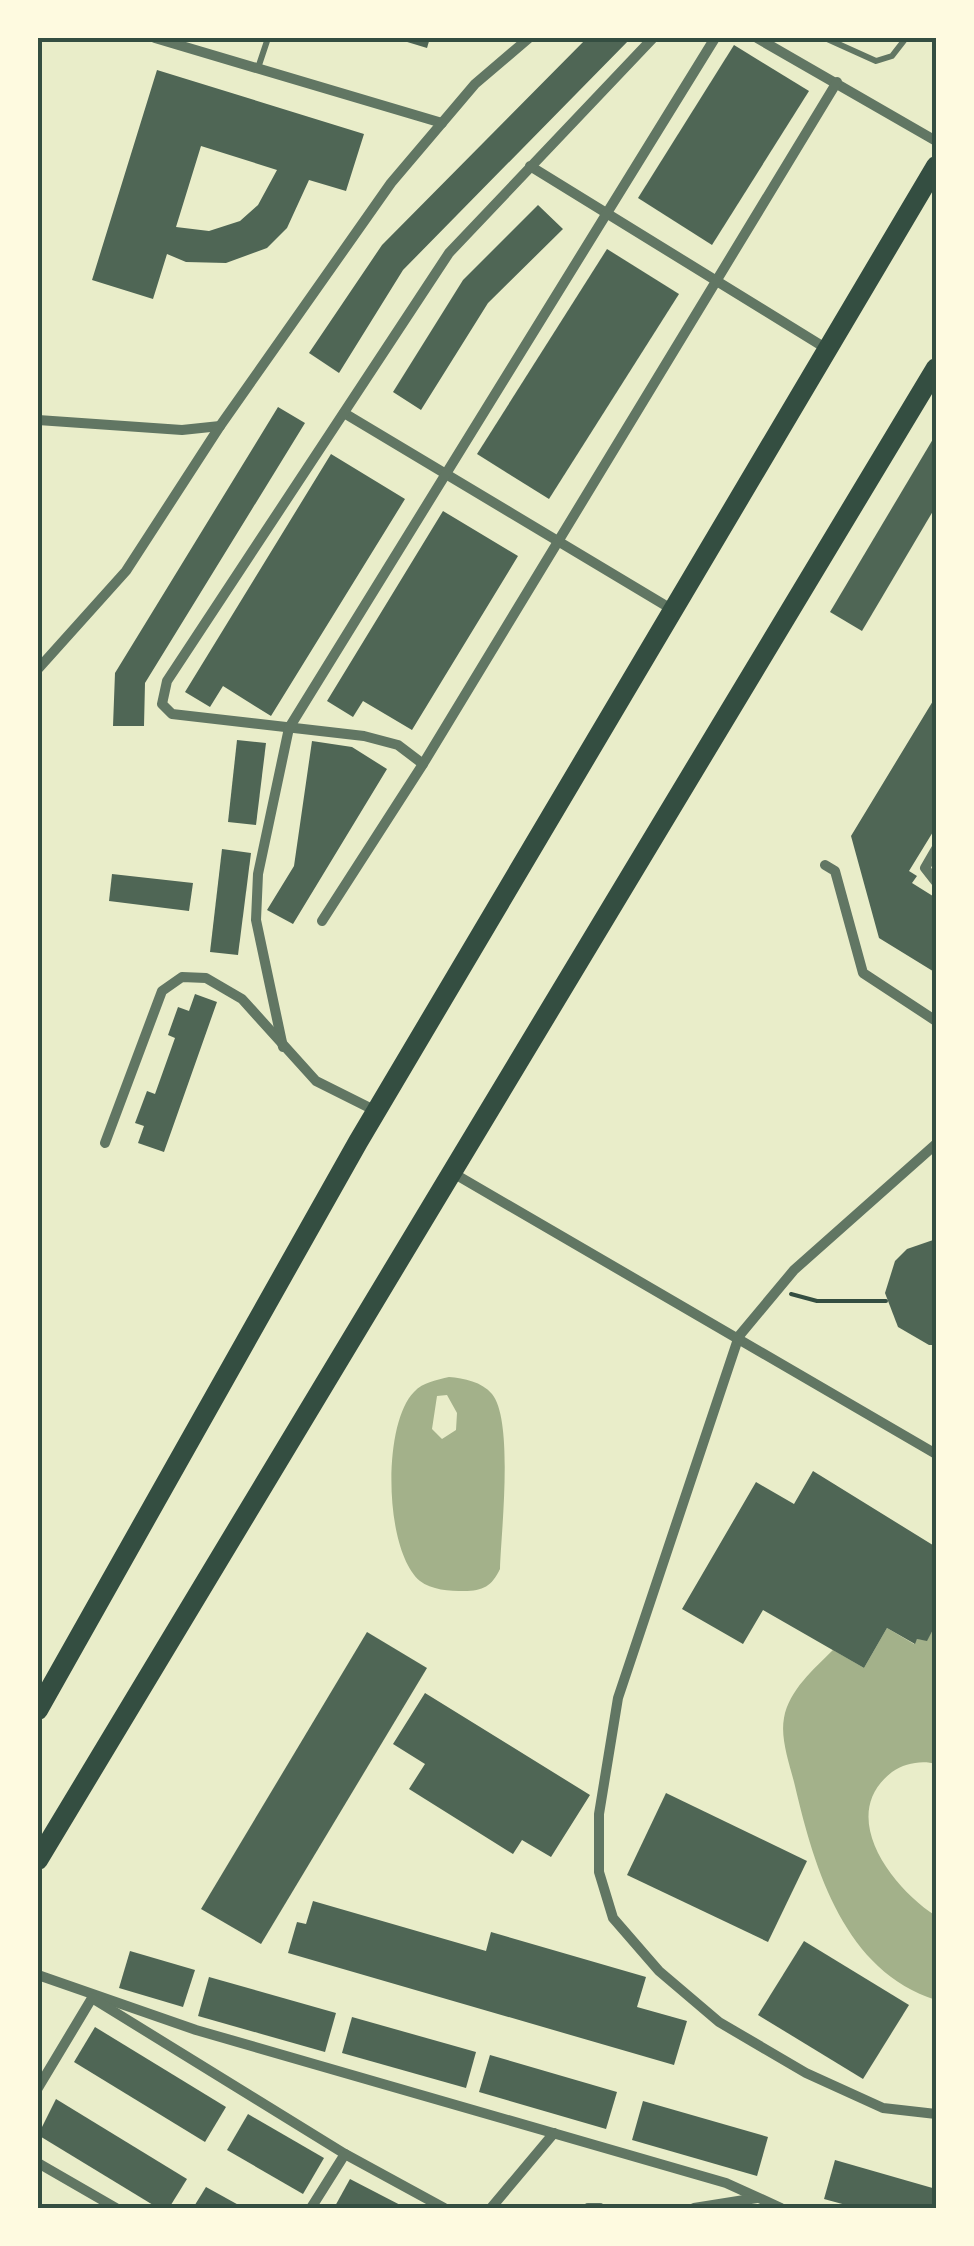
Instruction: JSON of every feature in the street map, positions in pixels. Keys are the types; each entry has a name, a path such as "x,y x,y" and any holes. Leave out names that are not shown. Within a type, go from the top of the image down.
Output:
{"main road":[{"path":"38,1710 376,1111 936,166"},
{"path":"38,1860 936,368"}],"street":[{"path":"155,38 442,123"},
{"path":"38,669 126,572 220,426 390,183 475,84 529,38"},
{"path":"424,764 398,745 364,736 172,714 162,704 166,681 449,253 653,38"},
{"path":"282,1047 256,920 258,874 288,728 715,38"},
{"path":"757,38 936,141"},
{"path":"322,921 424,764 837,82"},
{"path":"530,166 827,350"},
{"path":"344,413 673,610"},
{"path":"38,420 182,430 220,426"},
{"path":"936,849 925,868 936,882"},
{"path":"826,865 835,872 863,973 936,1021"},
{"path":"105,1143 162,991 182,977 206,978 242,998 316,1081 376,1111"},
{"path":"936,1144 794,1270 739,1336 618,1698 599,1814 599,1872 613,1918 659,1971 719,2022 806,2072 882,2108 936,2114"},
{"path":"452,1172 936,1454"},
{"path":"38,1976 92,1998 726,2183 781,2208"},
{"path":"38,2088 92,1998"},
{"path":"92,1998 345,2154 444,2208"},
{"path":"491,2208 554,2133"},
{"path":"311,2208 345,2154"},
{"path":"38,2163 116,2208"},
{"path":"694,2208 758,2198"},
{"path":"588,2208 600,2208"}],"lane":[{"path":"258,68 268,38"},
{"path":"825,38 876,61 892,56 906,38"}],"path":[{"path":"777,1290 818,1302 886,1301"}],"shaded area":[{"path":"449,1377 488,1390 499,1408 503,1428 505,1478 500,1569 494,1580 477,1590 441,1589 420,1581 408,1566 394,1516 392,1458 404,1408 418,1389","holes":["447,1395 457,1413 456,1430 442,1439 432,1429 437,1396"]},
{"path":"936,1624 936,1764 914,1763 892,1772 876,1789 869,1809 876,1850 903,1888 936,1916 936,2000 905,1986 878,1966 839,1914 824,1883 803,1818 783,1726 797,1689 833,1650 864,1668 887,1628 914,1644 917,1639 927,1640"}],"building":[{"path":"394,38 430,38 427,48"},
{"path":"587,38 631,38 403,270 339,373 309,353 382,245"},
{"path":"734,45 809,91 712,245 638,198"},
{"path":"157,70 364,134 346,191 309,180 287,228 267,248 226,263 186,262 167,254 153,299 92,280","holes":["201,146 277,170 258,205 240,221 209,231 176,227"]},
{"path":"538,205 563,229 488,303 421,410 393,392 463,280"},
{"path":"607,249 679,294 549,499 477,454"},
{"path":"278,407 305,423 145,683 144,726 113,726 115,673"},
{"path":"936,434 936,506 862,631 830,612"},
{"path":"331,454 405,499 271,716 223,686 210,707 185,692"},
{"path":"443,511 518,556 412,730 363,701 353,717 327,701"},
{"path":"936,696 936,827 909,871 917,876 912,883 936,898 936,973 879,938 851,836"},
{"path":"237,740 266,743 256,825 228,822"},
{"path":"312,741 352,747 387,769 293,924 267,910 294,866"},
{"path":"222,849 251,853 238,955 210,952"},
{"path":"112,874 193,883 189,911 109,901"},
{"path":"195,994 217,1002 164,1152 138,1143 144,1126 135,1123 147,1091 155,1094 175,1038 168,1035 178,1007 189,1011"},
{"path":"936,1239 936,1345 929,1345 898,1327 885,1293 895,1261 907,1249"},
{"path":"813,1471 936,1547 936,1624 927,1641 917,1639 915,1644 887,1628 864,1668 763,1610 743,1644 682,1609 756,1482 794,1504"},
{"path":"367,1632 427,1668 261,1944 201,1909"},
{"path":"425,1693 590,1795 551,1857 522,1840 513,1854 409,1789 425,1764 393,1744"},
{"path":"666,1793 807,1861 768,1942 627,1875"},
{"path":"313,1901 486,1951 491,1932 646,1977 637,2007 687,2021 674,2065 288,1953 297,1922 306,1924"},
{"path":"804,1941 909,2005 863,2079 758,2015"},
{"path":"130,1951 195,1970 183,2007 119,1988"},
{"path":"209,1977 336,2013 325,2052 198,2016"},
{"path":"352,2017 476,2052 466,2088 342,2053"},
{"path":"95,2027 226,2107 205,2142 74,2062"},
{"path":"490,2055 617,2092 606,2129 479,2092"},
{"path":"56,2099 187,2179 169,2208 158,2208 38,2135"},
{"path":"643,2101 768,2137 757,2176 632,2140"},
{"path":"248,2114 324,2158 303,2194 227,2150"},
{"path":"835,2160 936,2189 936,2208 857,2208 824,2199"},
{"path":"350,2179 406,2208 334,2208"},
{"path":"206,2187 244,2208 193,2208"}]}
